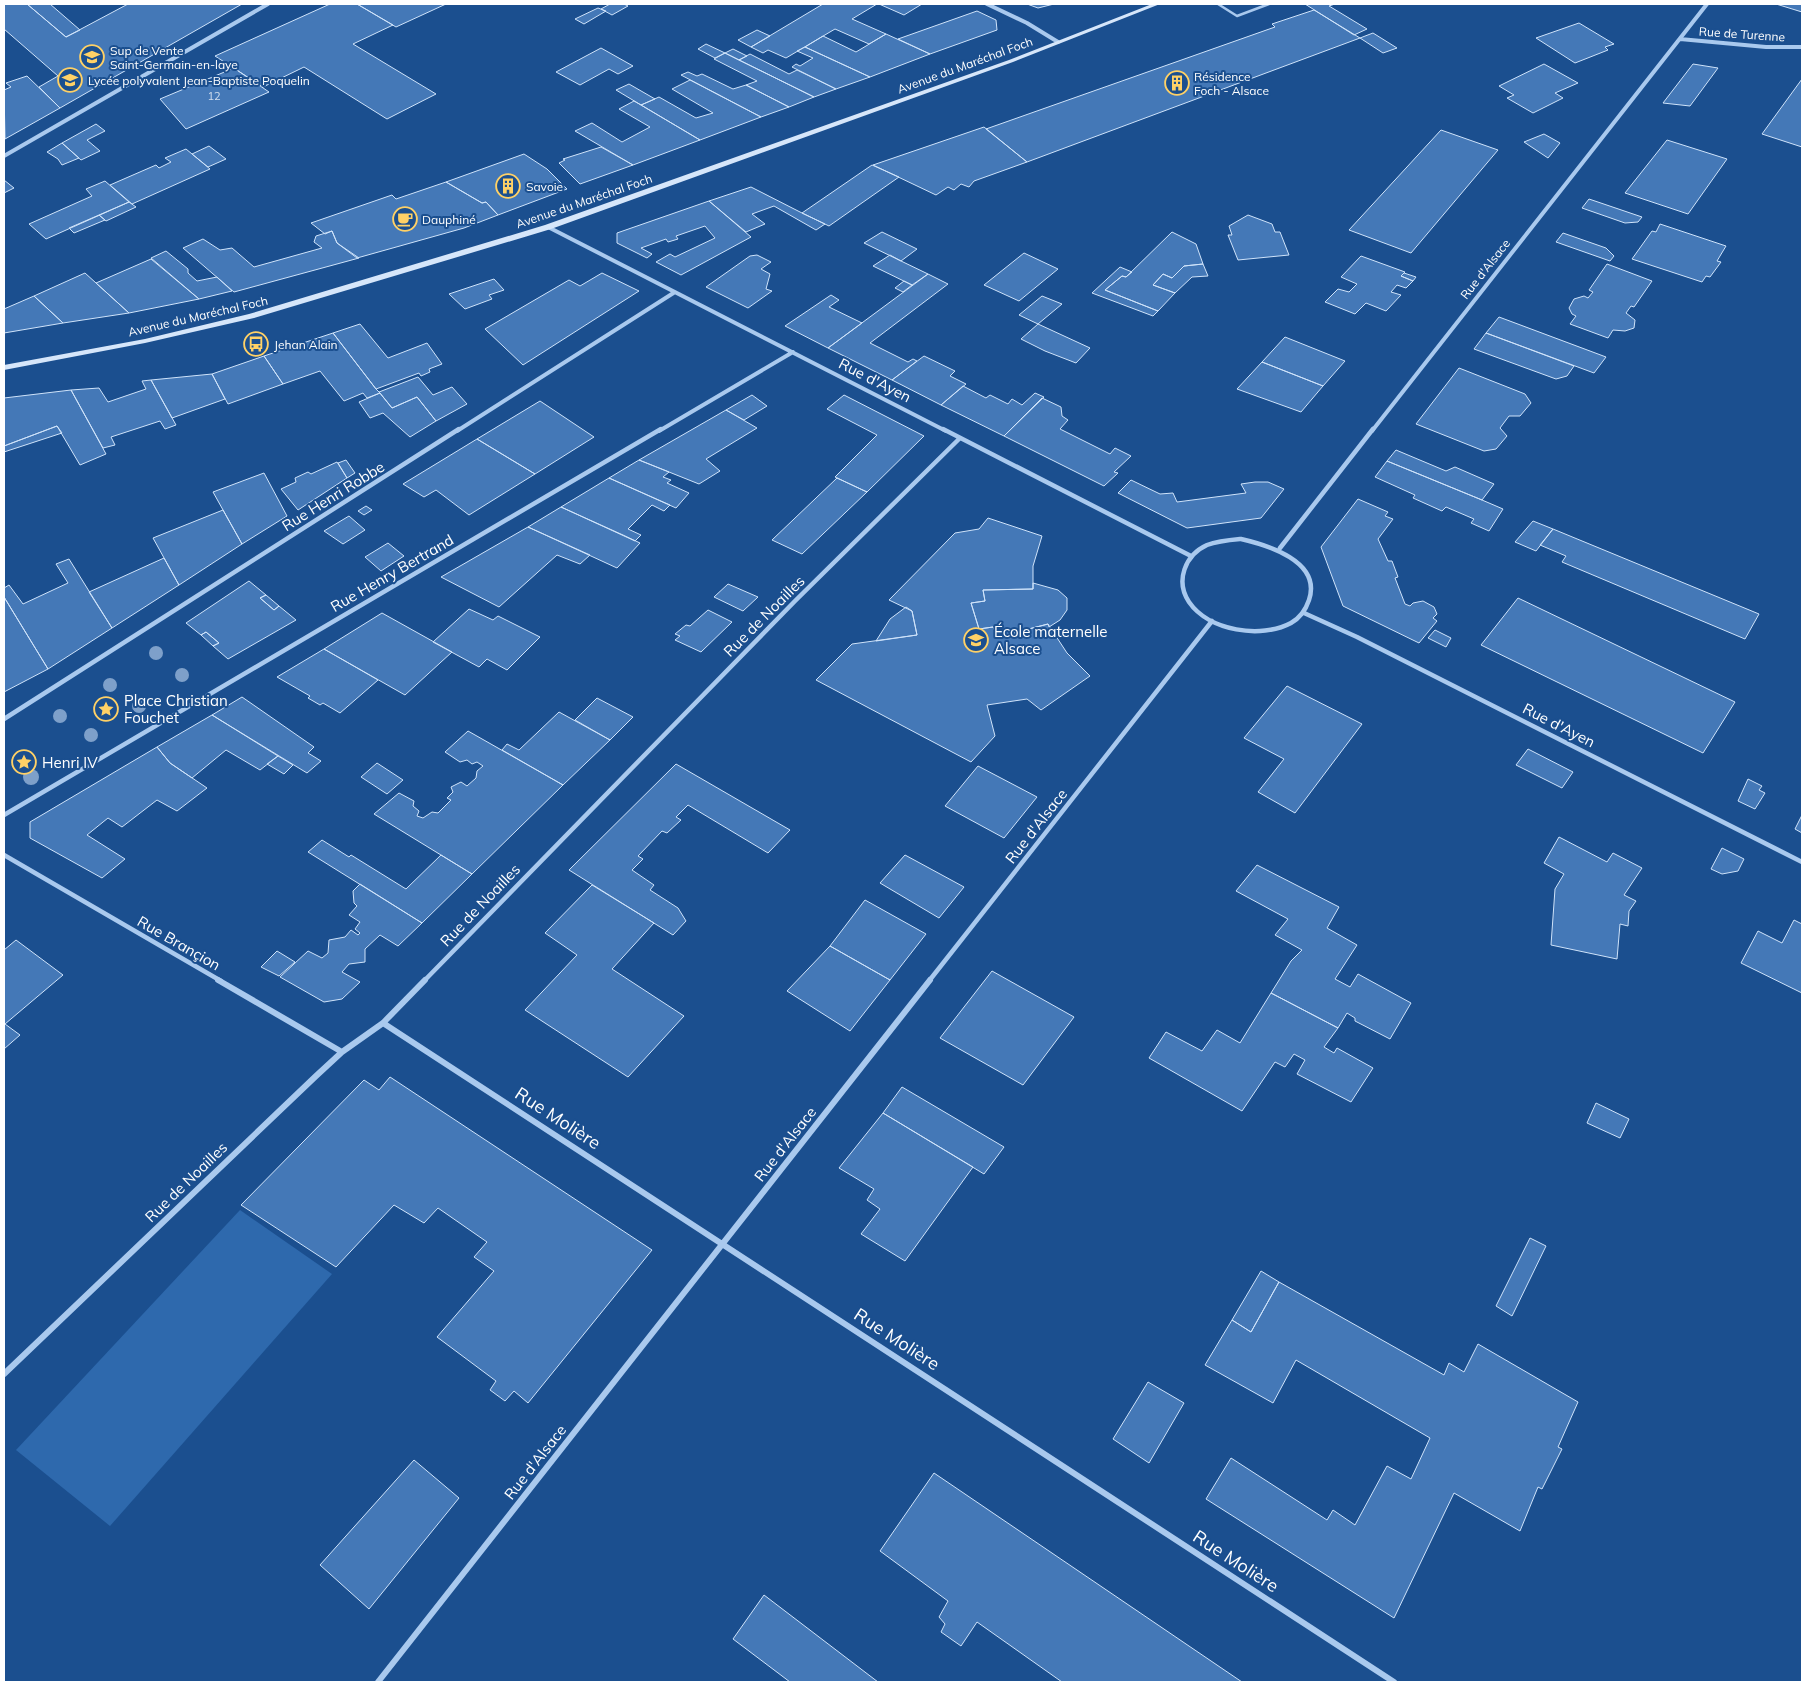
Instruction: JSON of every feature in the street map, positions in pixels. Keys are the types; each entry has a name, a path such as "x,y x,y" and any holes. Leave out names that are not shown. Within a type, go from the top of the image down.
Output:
{"main road":[{"name":"Avenue du Maréchal Foch","path":"4,368 145,341 251,316 548,227 1011,62 1157,4"}],"street":[{"path":"4,156 268,4"},
{"path":"987,4 1026,23 1058,42"},
{"name":"Rue d'Alsace","path":"1280,548 1707,4"},
{"name":"Rue de Turenne","path":"1680,39 1766,47 1802,47"},
{"name":"Rue d'Ayen","path":"548,227 1191,556"},
{"name":"Rue Henri Robbe","path":"4,719 675,292"},
{"name":"Rue Henry Bertrand","path":"4,816 793,352"},
{"name":"Rue de Noailles","path":"4,1374 342,1052 382,1023 795,601 960,438"},
{"path":"1241,539 1261,541 1280,548 1295,558 1306,571 1312,585 1311,600 1304,613 1290,623 1272,629 1252,632 1232,628 1212,621 1197,610 1186,597 1181,582 1183,568 1191,556 1205,546 1222,540 1241,539"},
{"name":"Rue d'Ayen","path":"1304,613 1358,637 1802,862"},
{"name":"Rue d'Alsace","path":"378,1682 1212,621"},
{"name":"Rue Brançion","path":"4,855 342,1052"},
{"name":"Rue Molière","path":"382,1023 1394,1682"}],"lane":[{"path":"1218,4 1237,16 1269,4"}],"shaded area":[{"path":"240,1210 332,1274 110,1526 16,1450"}],"building":[{"name":"Lycée polyvalent Jean-Baptiste Poquelin","path":"4,4 27,4 66,37 128,4 242,4 60,108 39,87 58,76 4,29"},
{"path":"27,4 50,4 80,30 66,37"},
{"path":"330,4 357,4 393,25 353,44 436,94 387,119 304,67 263,87 215,56"},
{"path":"357,4 446,4 396,27"},
{"path":"610,4 624,4 628,6 612,15 601,9"},
{"path":"823,4 877,4 852,19 886,34 869,44 835,29 786,58 768,50 763,53 751,47"},
{"path":"879,4 922,4 904,15"},
{"path":"1027,4 1054,4 1038,8"},
{"path":"1305,4 1335,4 1329,6 1367,29 1354,35"},
{"path":"1776,4 1802,4 1802,12"},
{"path":"598,8 606,11 584,24 575,19"},
{"name":"Résidence Foch - Alsace","path":"1314,10 1360,38 1027,162 986,129 1275,27 1272,24"},
{"path":"977,11 996,20 997,30 930,54 898,39"},
{"path":"1579,23 1614,44 1605,47 1608,50 1575,63 1536,38"},
{"path":"757,30 770,36 751,47 738,40"},
{"path":"1373,33 1397,48 1383,53 1360,38"},
{"path":"886,34 930,54 870,77 805,47 823,36 856,52"},
{"path":"706,44 725,53 715,58 698,49"},
{"path":"805,47 870,77 836,89 792,67 796,64 800,66 813,58 797,51"},
{"path":"601,48 633,66 618,74 609,69 580,85 556,72"},
{"path":"733,49 747,56 739,60 725,53"},
{"path":"725,53 814,97 789,107 746,85 757,81 714,59"},
{"path":"750,54 789,74 797,70 836,89 814,97 739,60"},
{"path":"1544,64 1578,83 1555,93 1563,98 1533,113 1507,98 1514,95 1499,86"},
{"path":"1693,64 1718,68 1690,106 1663,103"},
{"path":"234,68 269,92 186,129 160,99"},
{"path":"688,72 697,76 702,74 733,89 746,85 789,107 761,117 681,75"},
{"path":"27,76 60,108 5,139 4,90 11,87 6,83"},
{"path":"1802,79 1802,147 1762,134"},
{"path":"690,80 761,117 700,140 641,105 659,97 696,118 713,113 672,89"},
{"path":"629,84 655,99 641,105 616,90"},
{"path":"634,101 700,140 633,165 575,131 592,123 622,142 650,127 619,109"},
{"path":"96,124 105,131 87,140 100,151 81,160 62,143"},
{"path":"984,127 1027,162 974,181 969,187 961,184 954,190 948,187 936,195 873,165"},
{"path":"1441,130 1498,150 1411,253 1349,230"},
{"path":"1544,134 1560,143 1548,158 1524,142"},
{"path":"1667,140 1727,159 1688,214 1625,193"},
{"path":"62,143 79,158 62,165 58,159 47,152"},
{"path":"209,146 226,159 208,167 192,154"},
{"path":"601,147 633,165 580,184 559,163 565,160 563,159"},
{"path":"186,149 210,169 132,204 110,185 156,165 159,168 171,162 165,158"},
{"name":"Savoie","path":"524,154 547,169 567,189 498,215 486,202 482,203 446,182"},
{"path":"872,165 899,177 829,226 802,213"},
{"path":"4,180 14,188 4,193"},
{"path":"105,181 129,202 46,239 29,224 92,196 86,189"},
{"name":"Dauphiné","path":"446,182 482,203 486,202 498,215 464,228 357,258 337,243 332,231 325,234 311,223 392,195 396,199"},
{"path":"751,187 825,224 816,230 774,206 752,214 765,224 746,232 709,201"},
{"path":"1589,199 1642,217 1638,222 1625,223 1582,208"},
{"path":"709,201 751,237 681,275 656,262 670,254 675,257 715,238 705,226 676,236 678,239 668,242 666,239 641,248 652,254 647,258 617,243 617,233"},
{"path":"129,202 136,207 106,221 99,215"},
{"path":"99,215 105,220 74,233 69,228"},
{"path":"1248,215 1272,224 1275,232 1280,232 1289,255 1238,260 1228,235 1232,235 1229,226"},
{"path":"1660,224 1726,246 1717,261 1721,262 1710,277 1706,276 1702,282 1632,259 1652,231 1656,232"},
{"path":"332,231 337,243 359,258 234,292 183,248 203,239 220,250 232,248 254,267 322,248 314,242 316,236"},
{"path":"882,232 917,249 901,261 864,243"},
{"path":"1172,232 1196,244 1203,264 1184,266 1172,278 1163,274 1153,285 1175,293 1158,311 1105,290 1122,276 1126,277"},
{"path":"1563,233 1606,248 1614,256 1610,261 1556,242"},
{"path":"166,251 188,269 188,273 197,281 217,277 232,291 199,299 151,258"},
{"path":"1024,253 1058,269 1019,301 984,285"},
{"path":"757,255 771,262 761,269 770,274 766,289 772,291 748,308 706,287 750,256"},
{"path":"890,255 928,274 912,285 873,266"},
{"path":"1361,256 1405,272 1401,276 1413,281 1406,288 1397,285 1391,292 1401,295 1386,311 1366,303 1355,314 1325,302 1338,289 1349,292 1357,284 1341,277"},
{"path":"151,259 199,299 129,313 96,283"},
{"path":"1203,264 1208,276 1192,277 1175,293 1153,285 1163,274 1172,278 1184,266"},
{"path":"1607,264 1652,281 1634,307 1631,306 1626,313 1635,320 1634,328 1625,331 1613,330 1608,338 1570,324 1576,316 1572,314 1569,308 1574,299 1584,296 1588,298 1593,292 1589,290"},
{"path":"1120,267 1132,272 1126,277 1122,276 1105,290 1158,311 1153,316 1092,293"},
{"path":"85,273 129,313 63,323 34,296"},
{"path":"602,273 639,291 523,365 485,329 569,280 580,286"},
{"path":"1404,273 1416,277 1413,281 1401,276"},
{"path":"928,274 948,284 870,343 908,362 913,359 917,361 892,380 828,348"},
{"path":"494,279 504,290 489,295 492,299 465,309 449,294"},
{"path":"904,281 912,285 903,292 895,288"},
{"path":"831,295 839,300 829,307 862,323 828,348 785,326"},
{"path":"34,296 63,323 4,333 4,309"},
{"path":"1042,296 1062,304 1038,324 1019,315"},
{"path":"1499,317 1606,357 1594,373 1486,333"},
{"path":"360,324 388,358 427,343 442,364 429,369 430,372 421,376 419,373 376,389 333,333"},
{"path":"1038,324 1090,348 1076,363 1021,339"},
{"path":"333,333 380,393 367,398 363,393 344,401 320,371 283,384 264,356"},
{"path":"1486,333 1574,366 1567,376 1556,379 1474,349"},
{"path":"1285,337 1345,361 1323,386 1262,362"},
{"path":"264,356 283,384 228,404 212,374"},
{"path":"924,356 955,371 950,376 966,384 941,405 892,380"},
{"path":"1262,362 1323,386 1301,412 1237,389"},
{"path":"1459,368 1525,394 1531,403 1520,416 1509,416 1500,428 1507,436 1496,449 1484,451 1416,424"},
{"path":"212,374 225,399 172,418 151,380"},
{"path":"418,377 433,395 452,387 467,404 436,421 417,397 392,408 379,392"},
{"path":"151,380 176,425 165,429 160,421 111,437 115,445 103,448 71,390 99,388 108,402 146,389 142,381"},
{"path":"963,386 986,398 990,395 1008,404 1012,399 1022,405 1035,393 1044,397 1004,436 941,405"},
{"path":"71,390 106,454 80,465 57,426 4,446 4,398"},
{"path":"380,393 392,408 417,397 436,421 410,437 383,413 370,418 359,402"},
{"path":"752,395 767,406 744,420 726,410"},
{"path":"844,395 924,436 867,492 835,477 877,435 827,409"},
{"path":"1042,398 1061,407 1062,416 1068,420 1060,429 1110,454 1115,448 1131,456 1114,472 1118,473 1104,486 1004,436"},
{"path":"540,401 594,437 535,474 477,439"},
{"path":"726,410 757,428 706,459 720,471 699,484 639,460"},
{"path":"57,426 62,433 4,452 4,446"},
{"path":"477,439 535,474 469,515 436,490 424,497 403,484"},
{"path":"1396,450 1446,471 1455,467 1494,484 1482,500 1387,461"},
{"path":"346,460 355,473 347,478 338,463"},
{"path":"639,460 669,472 663,477 671,480 667,483 689,493 676,508 609,478"},
{"path":"1387,461 1503,509 1489,531 1471,523 1474,519 1446,507 1442,511 1413,498 1415,495 1375,477"},
{"path":"337,462 347,478 298,510 281,489 296,482 295,478 308,472 311,474"},
{"path":"264,473 287,516 242,544 213,492"},
{"path":"609,478 670,505 664,511 652,505 628,529 641,535 635,541 561,507"},
{"path":"837,478 867,492 802,554 772,540"},
{"path":"1131,480 1160,494 1173,493 1177,502 1246,493 1241,484 1255,482 1268,482 1284,489 1261,518 1187,528 1118,493"},
{"path":"1358,499 1388,512 1385,516 1393,519 1378,539 1388,561 1392,561 1398,577 1395,578 1405,604 1410,606 1413,603 1423,601 1434,607 1437,614 1433,618 1437,621 1419,643 1343,606 1321,547"},
{"path":"366,506 372,510 364,515 358,511"},
{"path":"561,507 640,543 617,568 528,527"},
{"path":"223,510 242,544 179,585 153,538"},
{"path":"349,516 365,530 343,544 324,531"},
{"path":"988,518 1042,536 1033,566 1033,589 983,590 985,601 971,603 979,629 993,627 998,637 1048,624 1067,653 1090,676 1041,710 1027,699 987,705 995,736 971,762 816,680 852,644 917,635 912,611 889,600 955,533 979,529"},
{"path":"1533,521 1553,529 1536,551 1515,542"},
{"path":"528,527 590,555 580,564 557,555 499,607 441,577"},
{"path":"1553,529 1759,614 1745,639 1562,562 1566,556 1540,545"},
{"path":"388,543 404,556 381,571 365,557"},
{"path":"164,558 179,585 112,628 89,592"},
{"path":"69,559 112,628 48,669 4,597 4,588 9,585 23,604 68,583 56,564"},
{"path":"249,581 266,595 260,598 274,610 279,606 296,620 228,659 213,646 219,643 206,632 201,635 186,623"},
{"path":"1033,583 1058,590 1067,598 1067,610 1060,620 1049,627 1048,624 998,637 993,627 979,629 971,603 985,601 983,590 1033,589"},
{"path":"728,584 758,597 743,611 714,597"},
{"path":"266,595 279,606 274,610 260,598"},
{"path":"4,597 48,669 4,692"},
{"path":"1518,598 1735,702 1703,753 1481,645"},
{"path":"906,607 912,611 917,635 876,641 890,619"},
{"path":"469,609 493,620 498,616 540,637 507,670 487,659 479,667 433,642"},
{"path":"708,610 732,622 701,652 675,640 680,636 675,634 686,625 690,626"},
{"path":"382,613 452,652 405,695 324,649"},
{"path":"1435,630 1451,638 1446,647 1428,638"},
{"path":"206,632 219,643 213,646 201,635"},
{"path":"324,649 378,680 340,713 323,703 320,705 308,698 310,696 277,677"},
{"path":"1287,686 1362,724 1295,813 1258,792 1284,759 1244,738"},
{"path":"242,697 314,747 308,753 321,761 307,773 212,715"},
{"path":"597,698 633,717 610,740 575,720"},
{"path":"559,712 610,740 563,785 502,750 507,744 519,750"},
{"path":"212,715 278,756 260,770 226,750 192,778 170,763 157,747"},
{"path":"468,731 563,785 472,874 374,814 399,793 414,801 413,806 419,811 417,816 423,818 432,812 438,813 451,800 447,798 453,792 451,787 461,782 467,786 476,778 477,771 483,766 477,762 472,764 467,760 460,762 445,752"},
{"path":"157,747 170,763 207,788 177,811 157,800 122,827 108,818 87,835 125,859 102,878 30,838 30,822"},
{"path":"1528,749 1573,772 1562,788 1516,765"},
{"path":"278,756 293,765 284,774 267,764"},
{"path":"377,763 403,780 387,794 361,777"},
{"path":"676,764 790,830 768,853 688,805 676,817 681,820 667,833 662,831 638,856 643,859 632,870 654,885 650,890 678,908 686,921 673,935 569,870"},
{"path":"978,766 1037,797 1004,838 945,806"},
{"path":"1748,779 1762,786 1759,790 1765,793 1755,809 1738,801"},
{"path":"1802,815 1802,833 1795,829"},
{"path":"1559,837 1607,862 1613,853 1642,868 1624,895 1636,901 1629,911 1628,926 1620,924 1617,959 1551,945 1555,889 1564,874 1544,863"},
{"path":"322,840 349,857 351,855 406,889 441,855 472,874 422,923 308,852"},
{"path":"1722,848 1744,859 1738,871 1722,874 1711,869"},
{"path":"905,855 964,887 939,918 880,883"},
{"path":"1257,865 1339,907 1327,928 1357,945 1335,979 1350,987 1358,974 1411,1003 1390,1039 1355,1021 1355,1018 1347,1013 1338,1028 1271,993 1291,961 1302,950 1275,935 1288,919 1236,891"},
{"path":"360,884 422,923 398,946 380,935 365,949 365,962 349,964 342,972 360,982 342,999 324,1002 280,977 308,951 322,958 328,953 329,940 345,937 351,930 358,935 360,933 355,929 360,922 349,915 357,906 354,903 353,891"},
{"path":"592,885 654,923 612,969 684,1016 628,1077 525,1010 577,955 545,933"},
{"path":"865,900 926,934 890,980 830,946"},
{"path":"1794,920 1802,924 1802,993 1741,963 1758,931 1782,943"},
{"path":"16,940 63,975 5,1024 20,1035 4,1049 4,950"},
{"path":"830,946 890,980 850,1031 787,991"},
{"path":"277,951 295,962 279,976 261,967"},
{"path":"992,971 1074,1017 1023,1085 940,1038"},
{"path":"1271,993 1338,1028 1324,1047 1334,1053 1337,1048 1373,1068 1351,1102 1297,1074 1305,1060 1294,1054 1285,1067 1275,1062 1242,1111 1149,1058 1166,1032 1202,1051 1217,1030 1240,1043"},
{"path":"390,1077 652,1250 528,1403 514,1391 505,1401 490,1390 496,1381 437,1337 494,1271 474,1257 487,1242 438,1208 424,1223 394,1205 336,1267 241,1205 364,1080 379,1090"},
{"path":"902,1087 1004,1147 984,1174 883,1113"},
{"path":"1596,1103 1629,1119 1620,1138 1587,1123"},
{"path":"883,1113 973,1167 905,1261 861,1234 880,1209 867,1200 874,1189 839,1168"},
{"path":"1530,1238 1546,1246 1512,1316 1496,1306"},
{"path":"1261,1271 1279,1282 1251,1332 1232,1320"},
{"path":"1279,1282 1444,1375 1449,1363 1464,1372 1478,1344 1578,1402 1558,1447 1562,1449 1542,1489 1538,1487 1520,1531 1454,1493 1394,1618 1206,1499 1231,1458 1327,1520 1333,1510 1355,1525 1387,1466 1411,1479 1430,1438 1296,1360 1273,1403 1205,1365 1232,1320 1251,1332"},
{"path":"1148,1382 1184,1403 1149,1463 1113,1439"},
{"path":"414,1460 459,1498 369,1609 320,1565"},
{"path":"934,1473 1242,1682 1062,1682 977,1622 961,1646 941,1632 945,1624 939,1617 948,1601 880,1551"},
{"path":"764,1595 878,1682 790,1682 733,1639"}],"place":[{"name":"Sup de Vente Saint-Germain-en-laye","path":"92,57"},
{"name":"Lycée polyvalent Jean-Baptiste Poquelin","path":"70,80"},
{"name":"Résidence Foch - Alsace","path":"1177,83"},
{"name":"Savoie","path":"508,186"},
{"name":"Dauphiné","path":"405,219"},
{"name":"Jehan Alain","path":"256,344"},
{"name":"École maternelle Alsace","path":"976,640"},
{"name":"Place Christian Fouchet","path":"106,709"},
{"name":"Henri IV","path":"24,762"}]}
